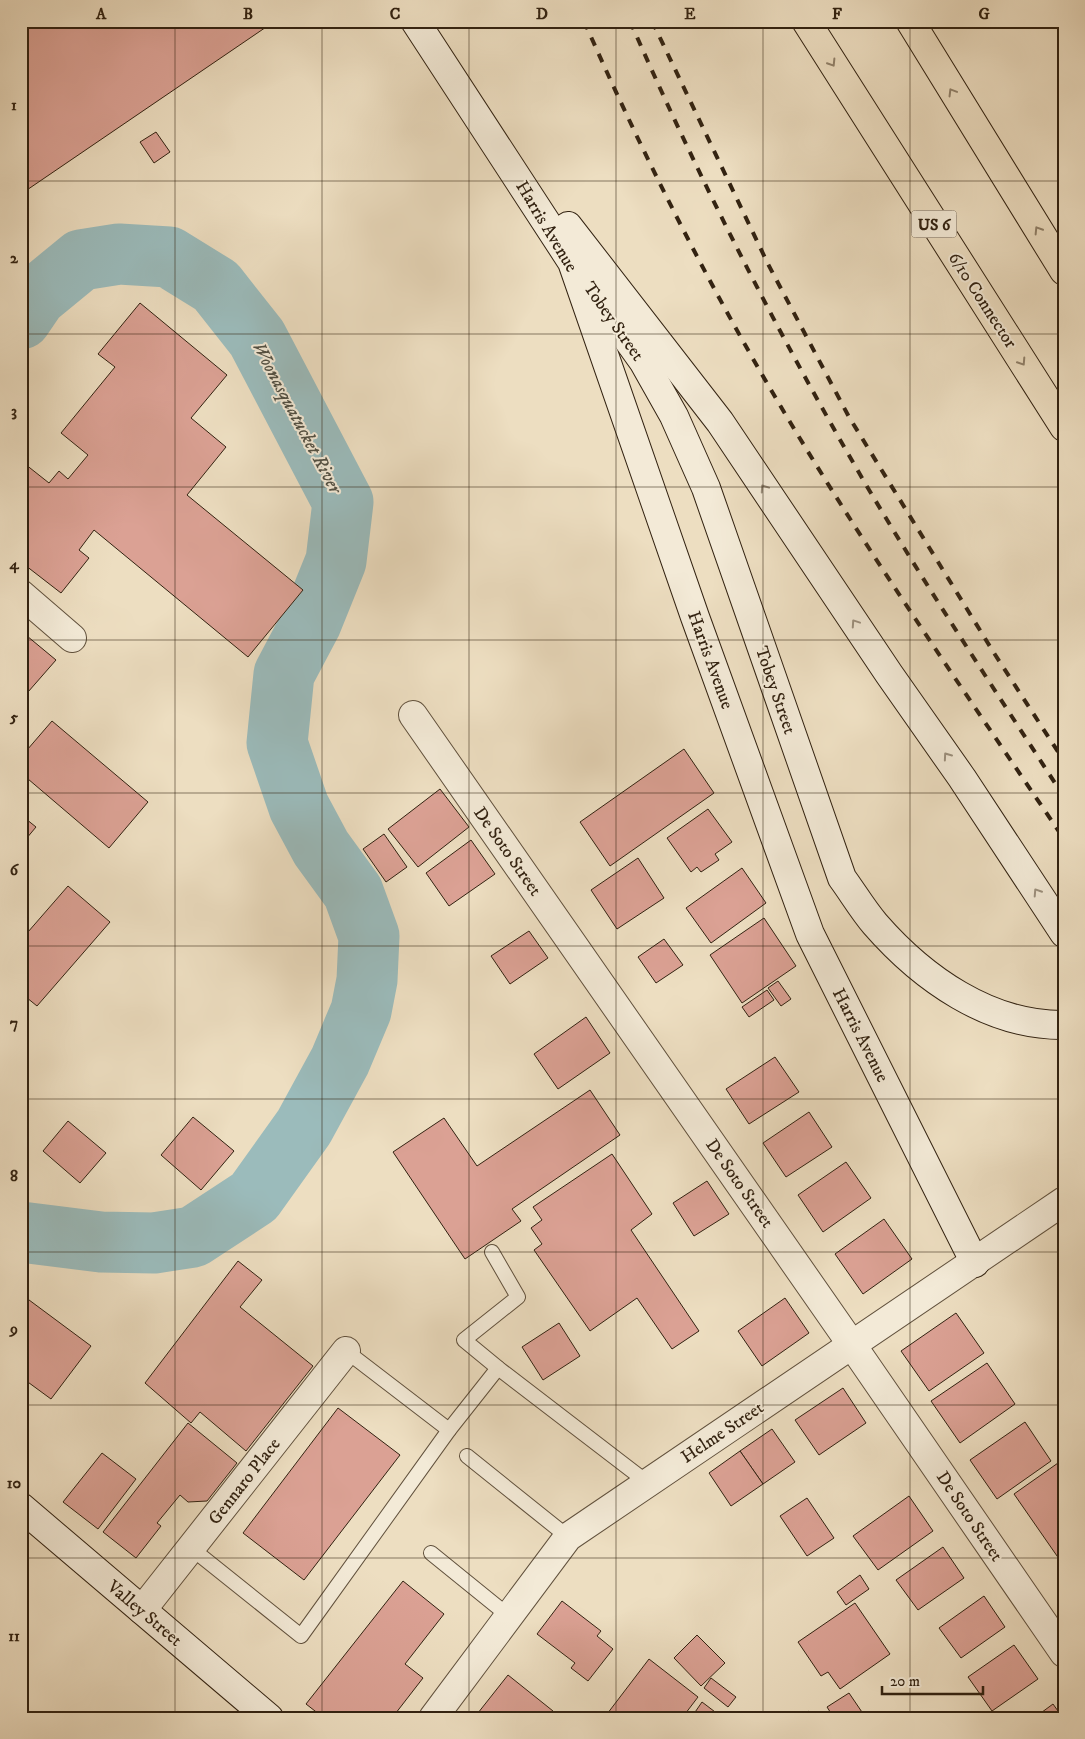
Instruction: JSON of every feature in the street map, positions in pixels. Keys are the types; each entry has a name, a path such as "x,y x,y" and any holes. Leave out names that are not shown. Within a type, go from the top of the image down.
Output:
{"highway":[{"name":"6/10 Connector","path":"806,21 1064,427"},
{"path":"910,21 1064,271"}],"main road":[{"name":"Harris Avenue","path":"415,21 572,262 695,617 810,934 975,1263"},
{"name":"Harris Avenue","path":"441,63 720,422 889,674 962,778 1064,933"},
{"name":"Tobey Street","path":"572,262 643,361 674,416 706,488 842,878 874,923 906,957 955,993 975,1004 1005,1016 1029,1022 1062,1025"},
{"path":"21,594 72,638"},
{"name":"De Soto Street","path":"413,714 1064,1652"},
{"name":"Helme Street","path":"433,1718 568,1537 1064,1201"},
{"name":"Gennaro Place","path":"142,1610 346,1351"},
{"name":"Valley Street","path":"21,1508 269,1718"}],"lane":[{"path":"492,1252 518,1297 464,1340 648,1483"},
{"path":"346,1351 449,1430"},
{"path":"191,1548 301,1636 449,1430 498,1368"},
{"path":"468,1456 568,1537"},
{"path":"431,1553 510,1616"}],"building":[{"path":"21,21 275,21 21,194"},
{"path":"156,132 170,152 154,163 140,142"},
{"path":"140,303 227,375 191,418 226,447 187,495 303,590 248,657 94,530 79,550 89,558 61,593 21,562 21,469 25,464 49,483 59,471 68,479 88,455 61,433 115,367 98,354"},
{"path":"21,631 56,660 21,700"},
{"path":"52,721 148,802 109,848 21,773 21,757"},
{"path":"684,749 714,793 610,866 580,822"},
{"path":"440,789 469,827 418,867 388,829"},
{"path":"708,809 732,842 715,854 719,860 701,872 697,867 691,872 667,838"},
{"path":"21,815 36,827 21,845"},
{"path":"384,834 407,867 386,882 363,849"},
{"path":"471,840 495,874 449,906 426,873"},
{"path":"638,858 664,898 617,929 591,890"},
{"path":"742,868 766,903 711,943 686,908"},
{"path":"68,886 110,922 37,1006 21,993 21,940"},
{"path":"764,918 796,966 742,1003 710,955"},
{"path":"529,931 548,958 510,984 491,956"},
{"path":"664,939 683,965 656,983 638,957"},
{"path":"778,981 791,999 781,1006 768,988"},
{"path":"767,990 774,1000 749,1017 742,1007"},
{"path":"586,1017 610,1053 558,1089 534,1054"},
{"path":"775,1057 799,1092 749,1124 726,1089"},
{"path":"590,1090 620,1135 512,1209 521,1221 465,1259 393,1152 444,1118 477,1166"},
{"path":"809,1112 832,1147 786,1177 763,1143"},
{"path":"193,1117 234,1151 201,1190 161,1155"},
{"path":"68,1121 106,1153 80,1183 43,1151"},
{"path":"612,1154 652,1214 631,1230 699,1331 672,1349 637,1298 590,1331 534,1250 542,1244 531,1228 542,1220 533,1207"},
{"path":"846,1162 871,1198 823,1232 798,1195"},
{"path":"707,1181 729,1214 694,1236 673,1203"},
{"path":"884,1219 912,1259 863,1294 835,1254"},
{"path":"238,1261 262,1280 240,1307 313,1366 246,1451 200,1412 191,1423 145,1383"},
{"path":"21,1294 91,1346 51,1399 21,1377"},
{"path":"785,1298 809,1333 762,1366 738,1331"},
{"path":"956,1313 984,1353 929,1391 901,1351"},
{"path":"559,1323 580,1356 543,1380 522,1347"},
{"path":"987,1363 1015,1404 960,1443 931,1401"},
{"path":"843,1388 866,1423 819,1455 795,1420"},
{"path":"338,1408 400,1455 304,1580 243,1533"},
{"path":"1025,1422 1051,1461 997,1499 970,1460"},
{"path":"188,1423 237,1463 207,1501 188,1502 180,1495 157,1523 161,1526 136,1558 103,1532"},
{"path":"772,1429 795,1462 763,1484 740,1451"},
{"path":"740,1451 763,1484 731,1506 709,1473"},
{"path":"102,1453 136,1479 98,1529 63,1502"},
{"path":"1058,1463 1064,1471 1064,1566 1014,1494"},
{"path":"909,1496 933,1531 878,1570 853,1536"},
{"path":"807,1498 834,1538 807,1556 780,1516"},
{"path":"943,1547 964,1578 918,1610 896,1580"},
{"path":"860,1575 869,1589 846,1605 837,1592"},
{"path":"403,1581 444,1614 405,1664 423,1678 392,1718 324,1718 306,1704"},
{"path":"984,1596 1005,1627 961,1658 939,1628"},
{"path":"562,1601 601,1631 597,1636 613,1649 588,1681 571,1668 575,1663 537,1634"},
{"path":"855,1603 890,1654 840,1689 828,1672 821,1676 798,1642"},
{"path":"697,1635 725,1663 701,1686 674,1658"},
{"path":"1014,1645 1038,1679 992,1711 968,1677"},
{"path":"649,1659 698,1697 682,1718 604,1718"},
{"path":"508,1675 553,1711 548,1718 474,1718"},
{"path":"711,1678 736,1697 728,1707 704,1688"},
{"path":"849,1693 866,1718 834,1718 827,1707"},
{"path":"702,1702 723,1718 691,1718"},
{"path":"1053,1704 1063,1718 1034,1718"},
{"path":"808,1711 817,1718 804,1716"}],"waterway":[{"name":"Woonasquatucket River","path":"21,319 36,297 81,260 119,254 169,257 216,286 257,338 343,502 336,561 311,623 284,674 277,743 299,807 321,848 353,892 369,936 367,980 361,1011 340,1061 304,1127 254,1197 193,1237 154,1243 101,1242 21,1232"}],"railway":[{"path":"584,21 653,170 703,268 756,365 817,466 886,574 1064,839"},
{"path":"630,21 712,197 801,370 913,563 1064,797"},
{"path":"652,21 768,264 849,417 994,653 1064,761"}]}
